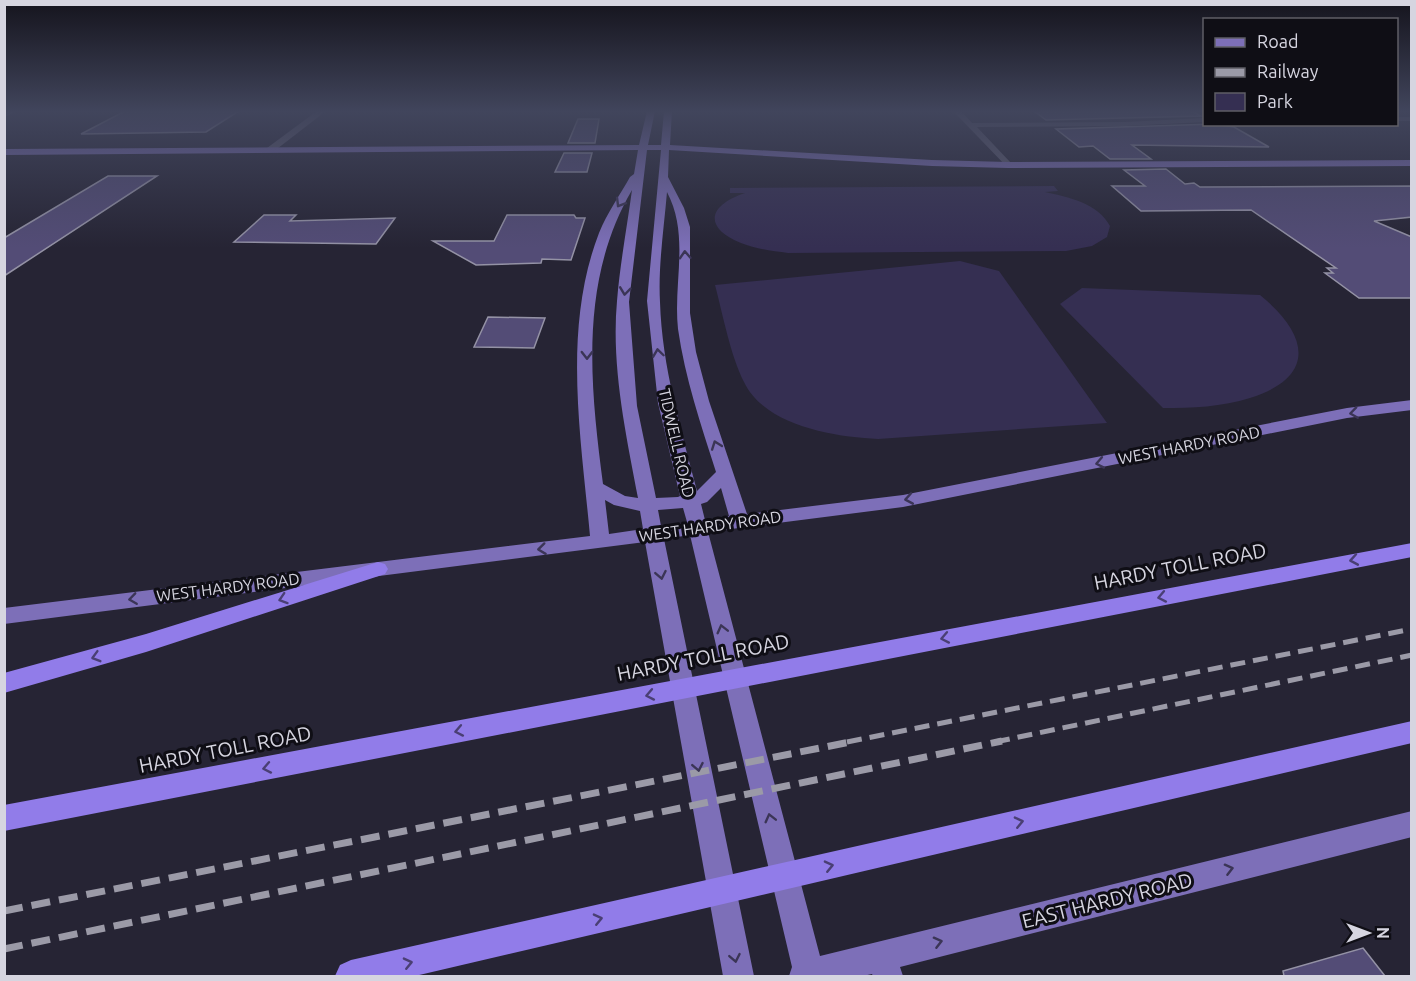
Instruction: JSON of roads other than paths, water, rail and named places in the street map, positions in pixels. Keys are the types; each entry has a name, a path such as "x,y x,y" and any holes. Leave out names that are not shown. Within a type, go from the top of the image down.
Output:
{"highway":[{"name":"HARDY TOLL ROAD","path":"4,819 1412,550"},
{"path":"4,682 146,643 378,569"},
{"path":"351,976 1412,732"}],"main road":[{"path":"642,157 623,302 629,406 738,976"},
{"name":"TIDWELL ROAD","path":"663,157 654,302 656,335 666,403 810,976"},
{"path":"880,157 1200,164 1412,164"},
{"path":"1188,157 1200,164"},
{"path":"1379,157 1393,164"},
{"path":"600,542 587,406 587,330 590,284 603,237 614,212 639,171"},
{"path":"662,175 681,213 686,266 682,295 685,327 699,393 740,521"},
{"name":"WEST HARDY ROAD","path":"4,616 600,542 740,521 903,501 1347,413 1412,405"},
{"path":"595,487 620,501 641,506 678,503 701,498 726,472"},
{"name":"EAST HARDY ROAD","path":"804,976 885,966 1412,824"}],"street":[{"path":"1003,157 1008,160"}],"railway":[{"path":"847,742 1412,629"},
{"path":"995,742 1412,655"},
{"path":"4,911 855,741"},
{"path":"4,949 1002,741"}]}
